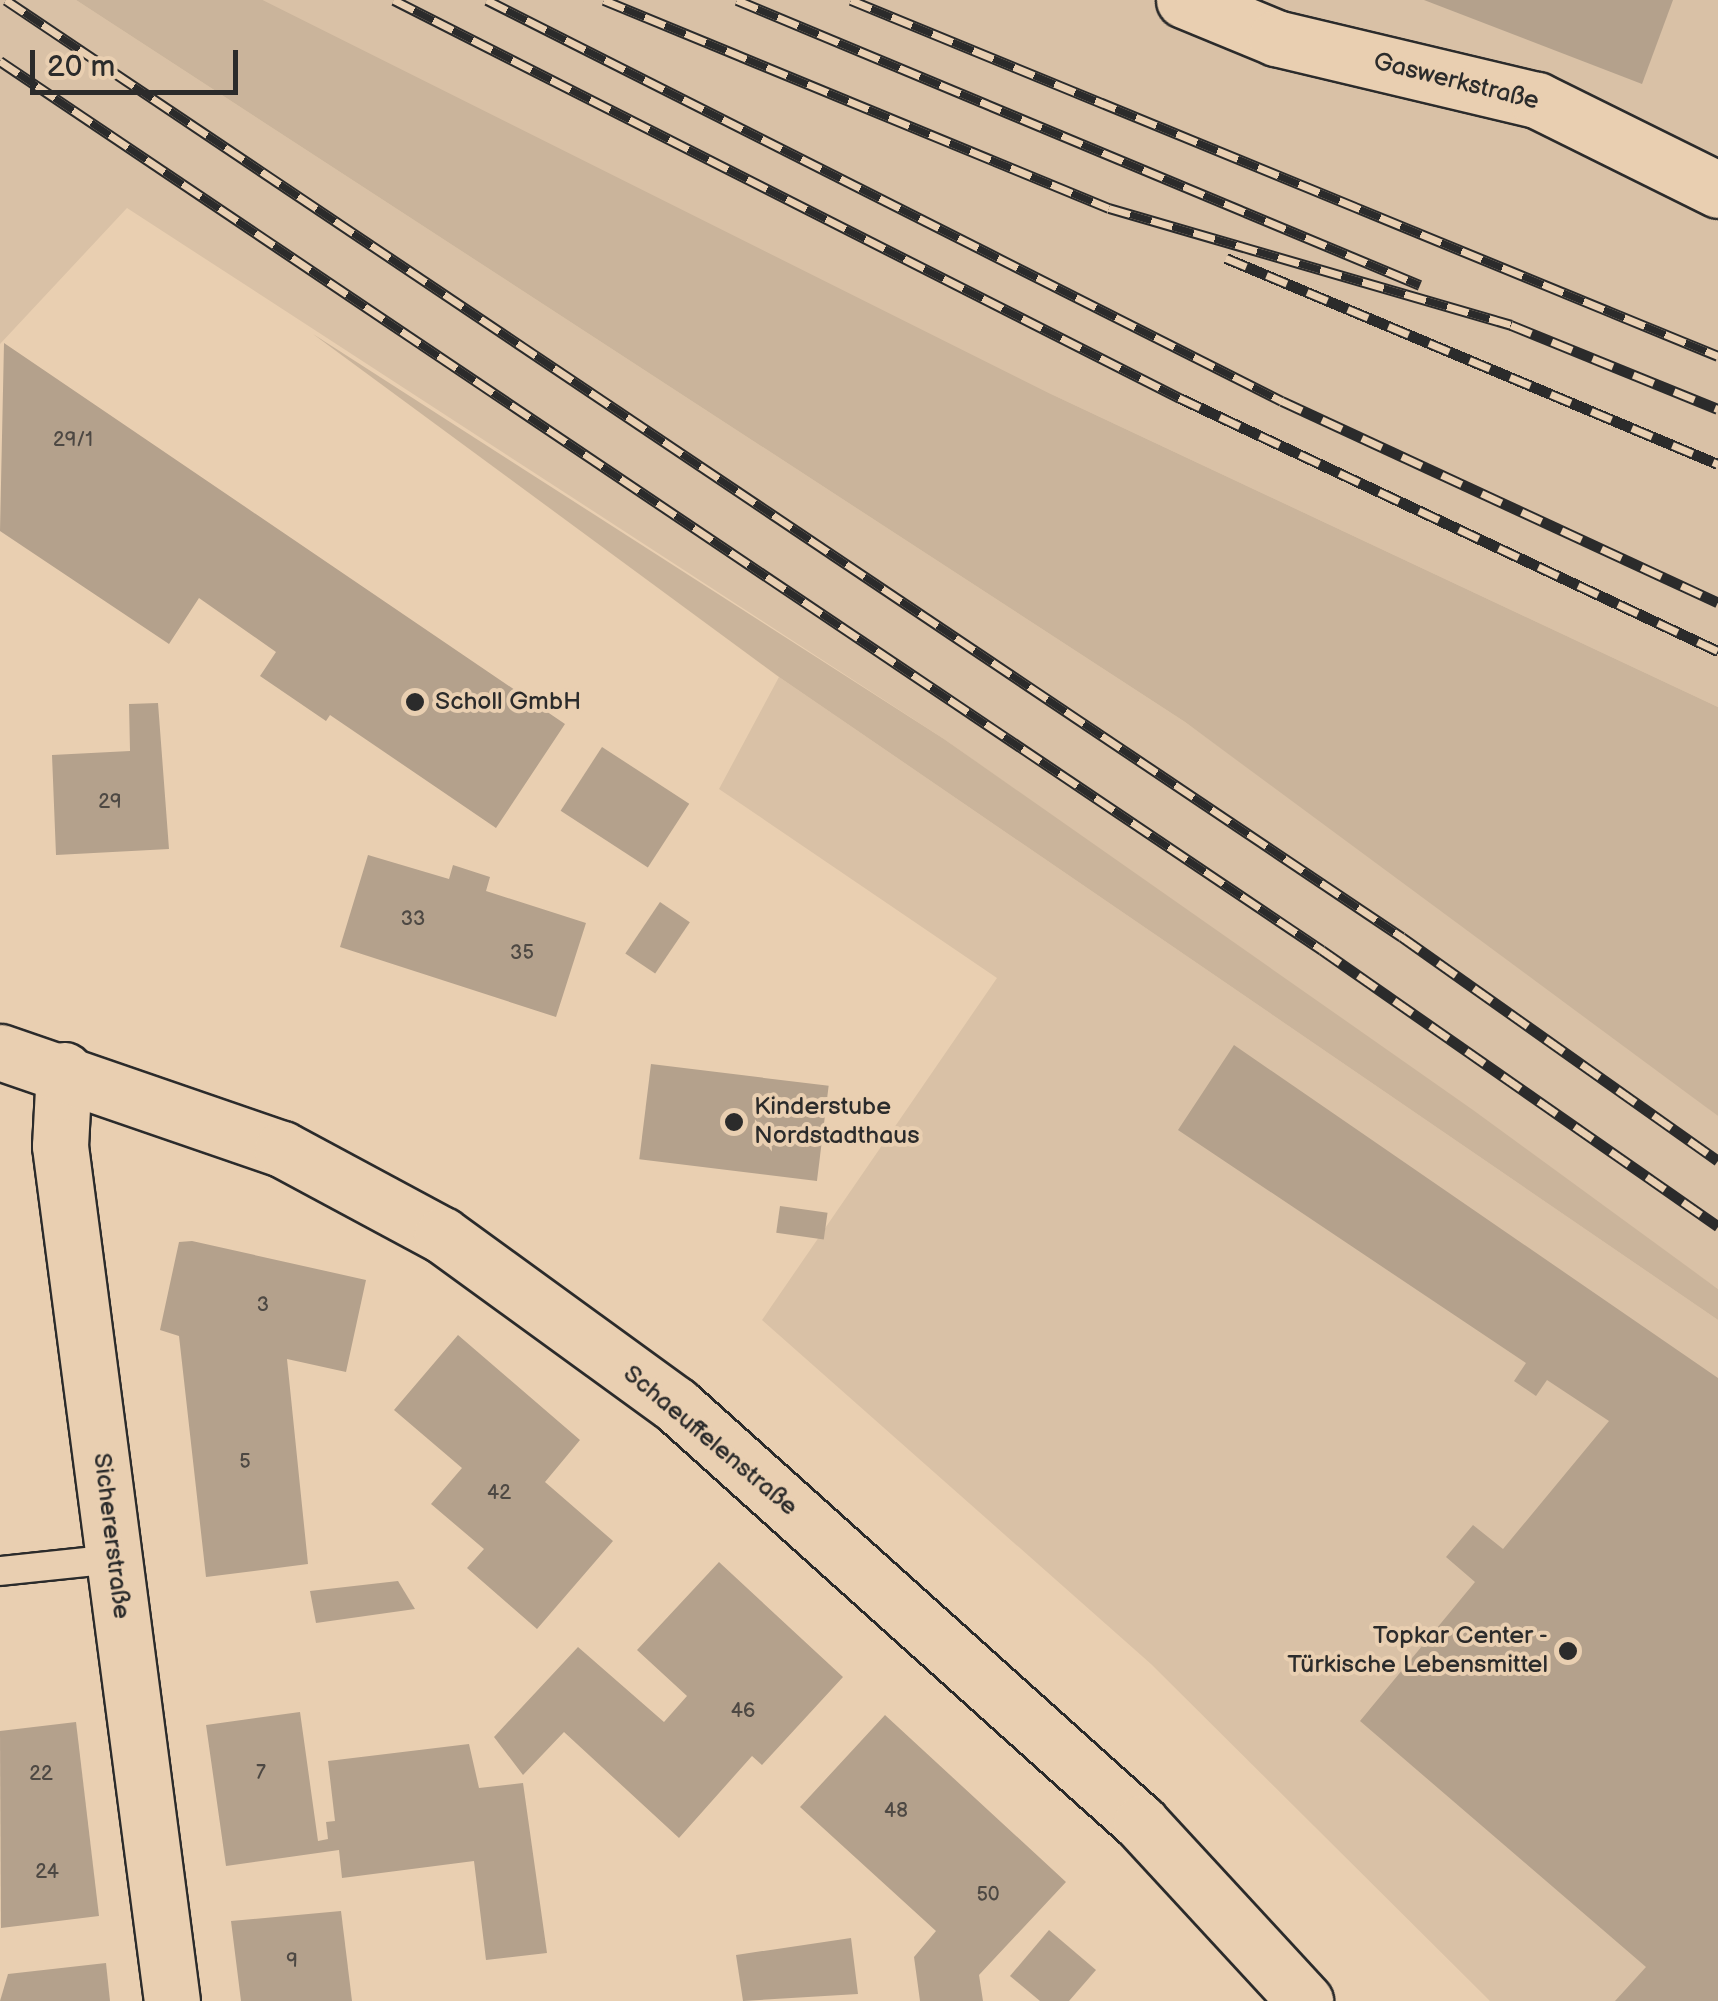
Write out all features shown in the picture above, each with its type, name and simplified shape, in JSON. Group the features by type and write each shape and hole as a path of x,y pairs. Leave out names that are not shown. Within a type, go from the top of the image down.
{"main road":[{"name":"Gaswerkstraße","path":"1184,0 1280,19 1537,100 1718,190"},
{"name":"Schaeuffelenstraße","path":"0,1052 64,1070 282,1149 442,1236 676,1405 1150,1831 1305,2001"},
{"name":"Sichererstraße","path":"64,1070 60,1146 172,2001"}],"lane":[{"path":"0,1571 114,1560"}],"shaded area":[{"path":"0,0 76,0 1185,722 1581,1010 1718,1116 1718,1289 944,739 127,208 0,344"},
{"path":"76,0 263,0 1051,394 1718,707 1718,1116 1185,722"},
{"path":"263,0 1718,0 1718,707 1051,394"},
{"path":"313,334 944,739 1473,1110 1718,1289 1718,1320 779,677"},
{"path":"779,677 1718,1320 1718,2001 1490,2001 1151,1664 762,1320 997,978 719,789"}],"building":[{"path":"1424,0 1673,0 1642,84"},
{"path":"4,343 565,724 496,828 330,715 326,721 260,676 276,652 199,598 169,644 0,531"},
{"path":"158,703 169,849 56,855 52,755 130,751 129,704"},
{"path":"602,747 689,804 648,867 561,811"},
{"path":"368,855 449,879 453,865 490,877 486,891 586,923 556,1017 340,947"},
{"path":"660,902 690,922 655,974 625,953"},
{"name":"Topkar Center - Türkische Lebensmittel","path":"1234,1045 1718,1378 1718,2001 1615,2001 1646,1967 1360,1721 1475,1582 1446,1557 1473,1525 1503,1549 1609,1421 1547,1380 1536,1396 1514,1381 1526,1363 1178,1130"},
{"name":"Kinderstube Nordstadthaus","path":"651,1064 829,1086 817,1181 639,1159"},
{"path":"780,1206 828,1213 824,1239 776,1233"},
{"path":"192,1241 366,1280 346,1372 287,1359 308,1564 206,1577 179,1336 160,1330 179,1242"},
{"path":"458,1335 580,1440 545,1482 613,1541 537,1629 467,1568 484,1549 431,1504 462,1468 394,1410"},
{"path":"719,1562 843,1677 762,1765 752,1756 679,1838 564,1732 523,1775 494,1737 578,1647 664,1722 687,1696 637,1650"},
{"path":"398,1581 415,1609 316,1623 310,1591"},
{"path":"300,1712 318,1841 328,1839 326,1822 335,1821 328,1761 469,1744 479,1788 523,1783 547,1953 486,1960 474,1861 342,1878 339,1850 226,1866 206,1725"},
{"path":"885,1715 1066,1882 979,1975 983,2001 920,2001 914,1957 936,1931 800,1807"},
{"path":"76,1722 99,1916 1,1928 0,1731"},
{"path":"341,1911 352,2001 241,2001 231,1921"},
{"path":"1049,1930 1096,1970 1069,2001 1040,2001 1010,1976"},
{"path":"851,1938 858,1994 743,2001 736,1955"},
{"path":"106,1963 110,2001 0,2001 8,1974"}],"railway":[{"path":"6,0 1402,937 1718,1161"},
{"path":"394,0 1180,398 1718,651"},
{"path":"487,0 1282,401 1718,602"},
{"path":"604,0 1109,208 1511,325 1718,409"},
{"path":"737,0 1420,285"},
{"path":"851,0 1718,356"},
{"path":"0,61 1322,950 1718,1226"},
{"path":"1226,258 1718,464"}],"place":[{"name":"Scholl GmbH","path":"415,702"},
{"name":"Kinderstube Nordstadthaus","path":"734,1122"},
{"name":"Topkar Center - Türkische Lebensmittel","path":"1568,1651"}]}
